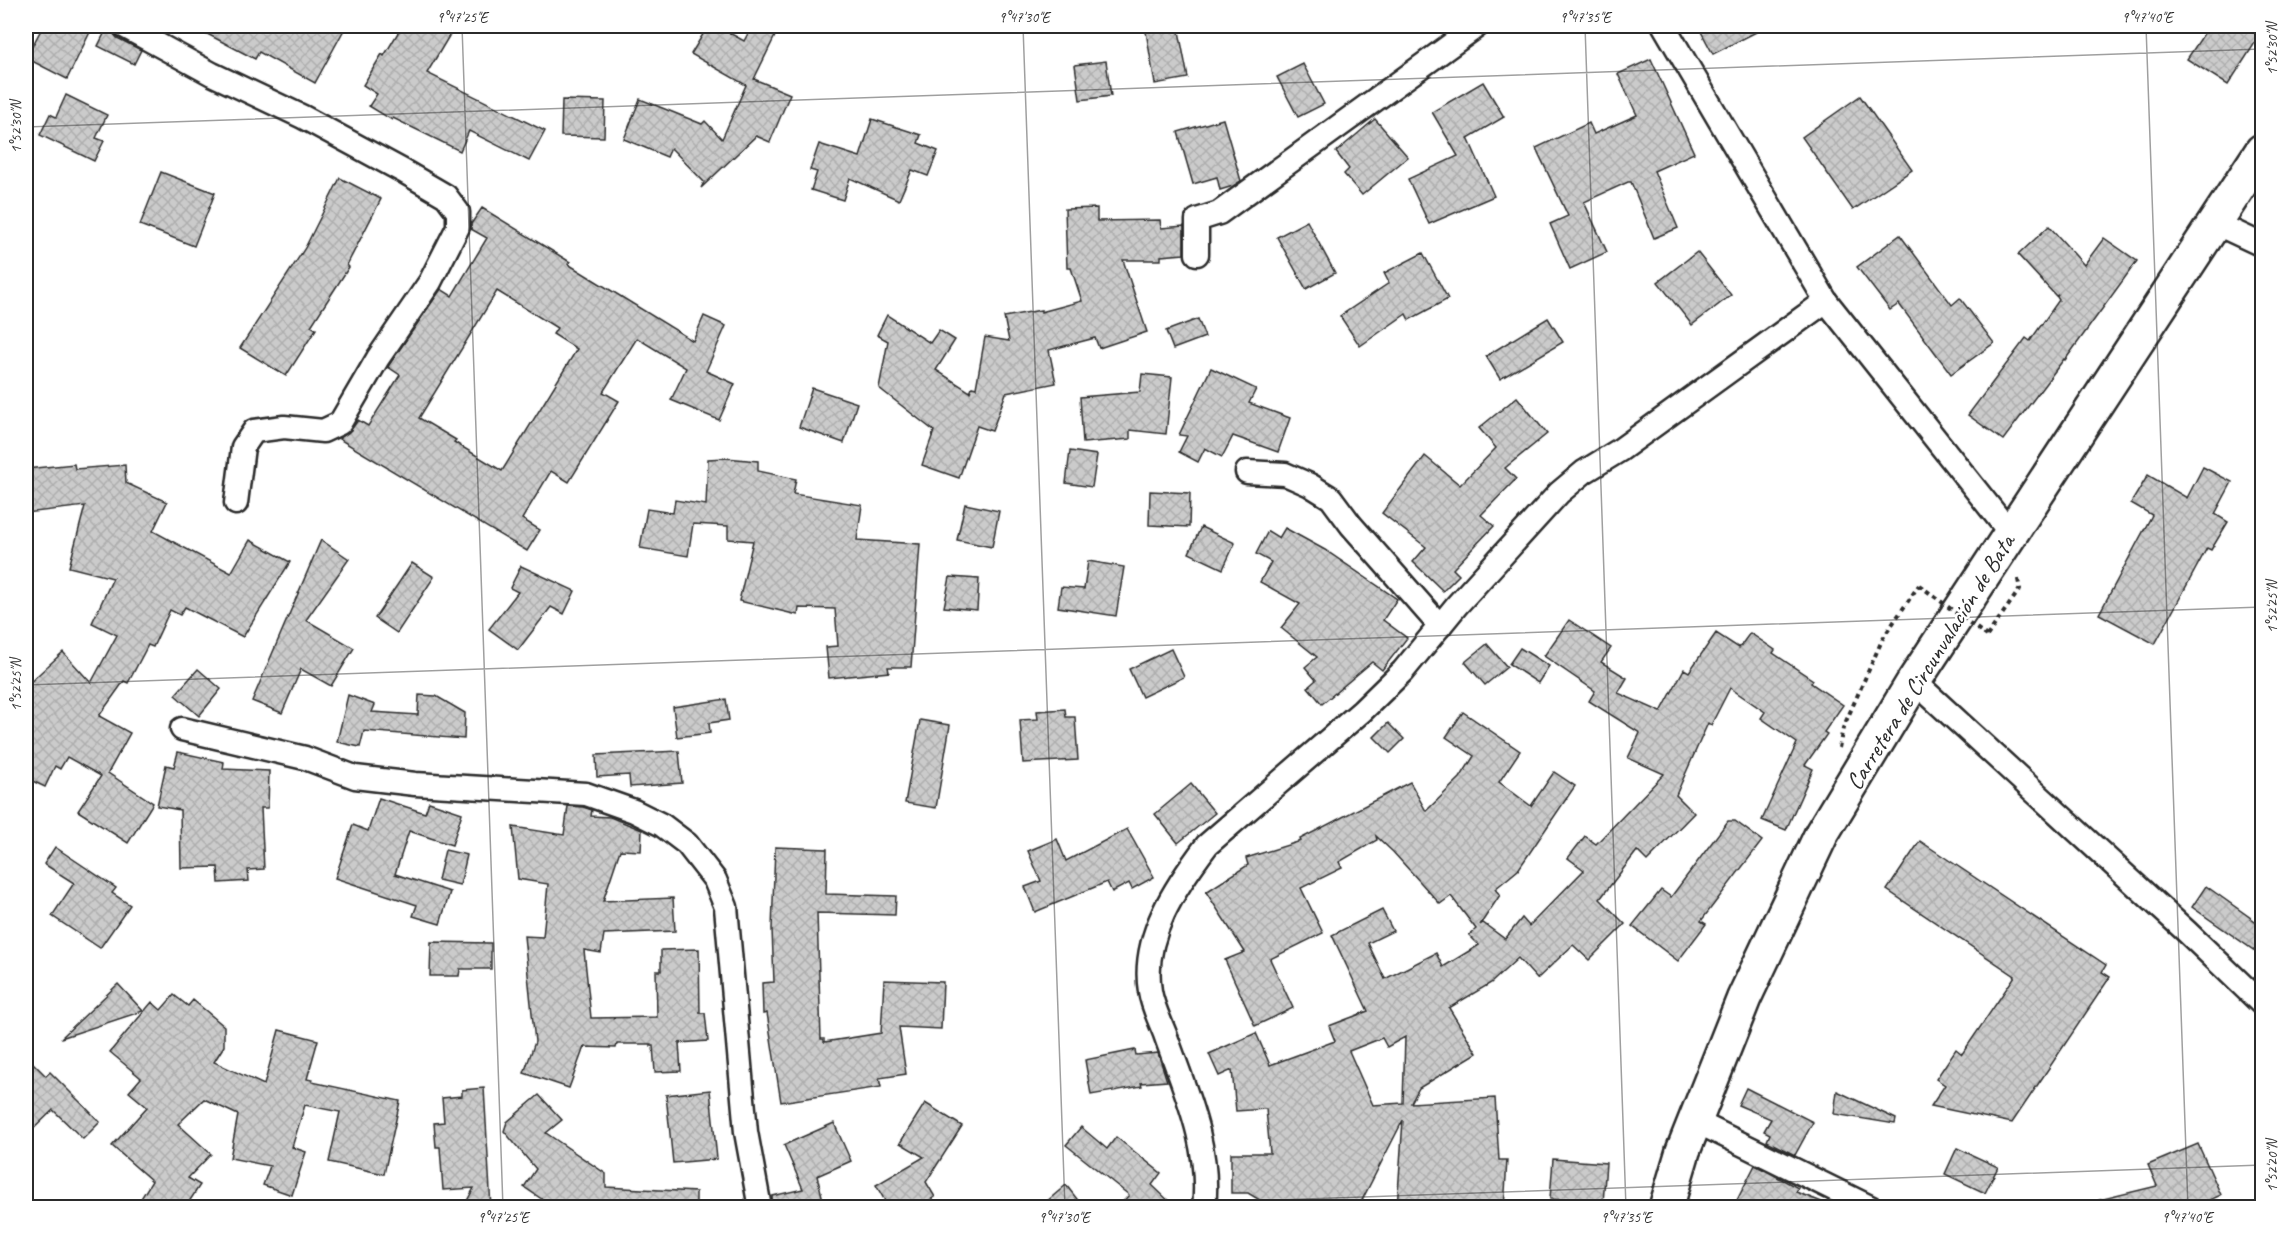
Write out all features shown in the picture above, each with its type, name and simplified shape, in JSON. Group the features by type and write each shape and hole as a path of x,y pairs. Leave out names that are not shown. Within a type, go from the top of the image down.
{"main road":[{"name":"Carretera de Circunvalación de Bata","path":"1666,1208 1683,1151 1744,998 1822,833 1914,681 2262,152"}],"street":[{"path":"124,26 212,74 303,117 404,171 446,196 458,212 458,227 430,282 378,358 340,423 323,431 284,427 254,431 243,447 236,503"},
{"path":"1197,254 1197,220 1219,213 1477,26"},
{"path":"1664,26 1826,301 2011,534"},
{"path":"2215,223 2262,245"},
{"path":"1204,1208 1204,1169 1198,1124 1150,992 1149,966 1155,936 1169,899 1207,845 1362,711 1403,671 1558,493 1584,472 1620,450 1826,301"},
{"path":"1247,472 1285,474 1310,484 1331,498 1351,525 1440,626"},
{"path":"1914,681 2187,932 2262,1005"},
{"path":"182,729 305,758 355,777 415,784 586,794 634,811 662,825 687,844 715,880 726,907 746,1132 760,1208"},
{"path":"1695,1121 1872,1208"}],"path":[{"path":"1883,638 1919,585 1987,636 2020,589"}],"building":[{"path":"43,26 93,26 67,79 26,58"},
{"path":"108,26 111,26 117,38 141,50 134,64 98,46"},
{"path":"192,26 346,26 315,83 259,52 255,59"},
{"path":"402,26 455,26 427,73 545,131 529,161 469,131 460,151 393,118 392,120 369,106 377,94 363,85"},
{"path":"708,26 717,26 744,41 752,26 763,26 777,32 754,79 790,94 770,142 756,136 701,188 704,182 671,148 667,157 624,139 640,99 702,124 705,121 722,139 746,85 691,54"},
{"path":"1145,26 1178,26 1188,78 1155,84"},
{"path":"1698,26 1768,26 1713,54"},
{"path":"2209,26 2262,26 2262,32 2228,85 2187,59"},
{"path":"1651,59 1694,153 1654,171 1678,228 1654,238 1631,182 1628,182 1584,202 1607,252 1570,269 1550,224 1568,216 1536,148 1589,123 1594,134 1637,115 1618,74"},
{"path":"1106,61 1111,96 1080,100 1075,65"},
{"path":"1303,64 1324,104 1298,117 1277,77"},
{"path":"1483,82 1504,117 1468,138 1494,196 1429,224 1408,179 1458,156 1432,112"},
{"path":"66,95 107,115 96,138 104,141 94,161 40,135 50,114 56,117"},
{"path":"1860,96 1912,170 1853,210 1802,137"},
{"path":"562,100 605,101 604,137 561,136"},
{"path":"872,119 921,135 918,143 938,151 928,176 912,170 899,200 850,178 843,200 811,190 817,172 810,170 819,144 860,157"},
{"path":"1223,119 1241,181 1220,190 1217,177 1193,184 1178,132"},
{"path":"1375,119 1408,157 1362,195 1344,174 1349,169 1336,152"},
{"path":"161,172 215,193 194,246 140,225"},
{"path":"340,178 381,199 347,265 349,267 311,326 316,329 286,376 240,348 305,248"},
{"path":"482,208 693,341 704,316 726,326 706,371 735,384 719,420 671,400 686,368 637,338 603,392 619,401 569,482 551,471 522,519 540,530 527,551 339,439 351,430 358,420 368,426 400,375 388,367 389,365 441,289 452,296 487,238 471,229 471,224","holes":["497,291 557,328 553,334 577,349 502,471 419,418"]},
{"path":"1097,208 1097,221 1160,220 1161,228 1184,226 1184,254 1161,256 1161,260 1123,260 1147,332 1099,348 1095,338 1049,350 1056,383 1006,393 992,431 977,426 959,478 922,465 934,431 879,388 888,341 877,335 887,315 930,343 939,330 955,340 936,370 970,392 972,387 976,388 985,337 1009,341 1004,317 1041,310 1041,312 1082,301 1071,268 1067,268 1065,209"},
{"path":"1307,221 1335,273 1306,289 1277,237"},
{"path":"2049,226 2084,265 2104,238 2137,261 2003,440 1968,415 2026,338 2030,341 2059,300 2058,295 2056,296 2018,255"},
{"path":"1900,235 1952,305 1960,298 1994,343 1951,374 1899,304 1890,310 1857,267"},
{"path":"1697,252 1731,295 1692,325 1658,282"},
{"path":"1423,253 1448,299 1409,320 1406,314 1360,346 1340,316 1389,283 1384,273"},
{"path":"1548,318 1563,342 1500,379 1486,356"},
{"path":"1198,319 1205,337 1173,349 1166,331"},
{"path":"1211,368 1256,389 1249,403 1290,418 1278,452 1233,436 1222,457 1205,448 1198,462 1179,452 1187,436 1179,435"},
{"path":"1142,374 1172,377 1166,434 1130,430 1130,439 1083,443 1080,397 1140,392"},
{"path":"812,388 857,403 844,443 799,427"},
{"path":"1517,397 1547,434 1505,468 1516,479 1481,515 1494,526 1453,569 1459,575 1443,591 1413,562 1426,547 1382,513 1425,456 1460,485 1496,448 1479,428"},
{"path":"1070,451 1097,455 1092,487 1066,483"},
{"path":"708,459 758,461 758,471 796,479 793,494 862,505 857,540 920,544 911,667 888,667 889,672 829,678 826,647 838,646 835,609 799,608 798,615 739,601 753,541 728,539 728,526 693,524 688,556 640,548 647,509 673,513 675,500 706,505"},
{"path":"74,464 75,469 125,465 126,483 167,502 153,531 231,573 250,540 290,562 243,637 185,607 180,615 170,610 153,647 148,645 128,683 124,681 99,716 130,733 108,773 153,803 128,843 78,811 101,776 67,757 60,769 55,766 45,787 26,778 26,686 63,652 91,683 117,635 92,623 113,578 69,567 85,506 26,513 26,469"},
{"path":"2203,467 2232,482 2215,514 2228,522 2211,550 2207,548 2155,644 2099,614 2152,515 2131,503 2148,475 2187,498"},
{"path":"1150,491 1190,493 1189,527 1149,525"},
{"path":"965,504 999,511 992,547 957,540"},
{"path":"1201,527 1235,543 1223,569 1189,553"},
{"path":"1285,528 1325,550 1397,599 1383,620 1407,638 1382,670 1372,662 1322,704 1308,687 1316,680 1305,667 1317,657 1281,628 1300,604 1260,582 1271,562 1256,554 1268,531 1279,538"},
{"path":"321,540 349,559 306,620 354,648 331,686 301,669 282,713 252,701"},
{"path":"1088,561 1124,567 1116,616 1058,607 1061,587 1084,589"},
{"path":"412,563 434,577 397,633 375,618"},
{"path":"521,566 575,591 564,614 551,607 518,650 489,629 518,592 510,588"},
{"path":"950,577 979,579 977,610 944,607"},
{"path":"1569,620 1611,648 1601,662 1627,678 1618,693 1661,712 1684,669 1689,672 1716,633 1739,648 1750,633 1775,650 1773,653 1813,680 1811,683 1843,705 1824,732 1827,734 1805,765 1813,769 1786,830 1762,820 1797,743 1761,718 1765,712 1730,688 1711,725 1708,723 1676,795 1694,813 1647,861 1637,851 1600,899 1625,924 1589,960 1573,945 1537,979 1518,958 1491,983 1449,1008 1477,1053 1419,1088 1411,1103 1495,1098 1499,1160 1507,1160 1504,1208 1397,1208 1403,1120 1358,1208 1273,1208 1248,1193 1231,1193 1231,1153 1270,1153 1266,1109 1236,1111 1232,1070 1219,1076 1209,1054 1256,1033 1270,1065 1335,1041 1329,1026 1368,1011 1332,935 1382,910 1393,931 1368,943 1385,979 1436,953 1443,967 1479,945 1469,935 1476,929 1451,896 1440,904 1376,836 1377,840 1339,862 1342,868 1301,888 1323,933 1270,959 1293,1008 1255,1026 1225,960 1245,952 1206,892 1248,865 1246,858 1301,841 1300,839 1410,782 1426,811 1460,778 1474,756 1446,737 1463,712 1520,751 1499,782 1531,806 1554,772 1575,786 1518,870 1495,889 1500,895 1480,925 1483,923 1505,939 1522,918 1529,926 1584,870 1568,858 1585,836 1596,844 1664,774 1628,758 1640,733 1589,701 1595,691 1544,656","holes":["1405,1037 1403,1103 1373,1105 1349,1051 1382,1038 1387,1047"]},
{"path":"1487,644 1507,667 1485,685 1465,662"},
{"path":"1520,648 1549,666 1538,683 1509,664"},
{"path":"1171,649 1184,677 1142,697 1129,669"},
{"path":"198,669 221,689 199,716 175,695"},
{"path":"348,695 375,705 372,712 418,715 419,695 436,696 465,713 464,739 364,731 360,747 337,742"},
{"path":"726,699 729,720 709,723 710,733 677,737 673,707"},
{"path":"1065,709 1066,717 1075,717 1078,760 1023,763 1020,720 1038,719 1037,711"},
{"path":"920,720 950,725 936,808 905,803"},
{"path":"1388,723 1404,739 1390,753 1374,737"},
{"path":"679,751 682,783 630,787 629,775 597,777 596,755"},
{"path":"178,752 224,762 223,769 269,771 268,808 261,808 264,869 248,870 249,881 219,883 218,867 181,868 180,810 157,806 166,765 174,767"},
{"path":"1191,784 1215,813 1178,843 1155,814"},
{"path":"379,798 425,813 429,802 462,813 452,845 409,831 395,874 450,892 440,924 413,916 417,905 335,878 353,825 368,831"},
{"path":"568,806 583,807 592,810 591,816 610,817 642,830 641,851 620,850 603,901 673,898 675,931 604,934 601,953 584,950 591,1018 657,1017 656,971 661,971 661,950 699,949 700,1013 705,1013 708,1041 679,1043 681,1071 655,1072 651,1044 617,1044 616,1048 584,1047 569,1088 524,1073 535,1042 524,936 543,937 548,884 518,879 513,827 564,835"},
{"path":"1728,821 1735,821 1762,841 1701,921 1706,924 1678,961 1632,926 1661,890 1671,897"},
{"path":"1127,829 1154,877 1132,889 1129,883 1112,892 1107,882 1035,912 1025,887 1041,881 1028,851 1057,839 1066,861"},
{"path":"1920,841 2106,965 2102,972 2110,977 2012,1123 1931,1106 1945,1085 1936,1079 1956,1049 1962,1054 2015,976 1887,890"},
{"path":"55,847 116,888 112,893 130,905 100,948 52,916 74,883 44,864"},
{"path":"775,847 827,849 826,894 896,896 895,915 817,913 821,1039 824,1039 824,1042 881,1033 884,980 943,982 941,1029 899,1027 906,1074 879,1078 881,1087 781,1102 767,1013 763,1014 762,983 774,982 772,929"},
{"path":"445,850 467,855 460,885 438,880"},
{"path":"2206,886 2262,926 2262,956 2192,907"},
{"path":"431,942 491,943 491,969 460,969 459,976 430,976"},
{"path":"118,984 143,1011 61,1038"},
{"path":"174,995 188,1006 193,1000 224,1026 224,1046 214,1062 264,1085 279,1030 318,1040 307,1079 312,1082 400,1101 384,1174 329,1162 340,1112 305,1105 292,1147 306,1152 292,1195 263,1185 270,1166 230,1158 238,1115 204,1099 178,1124 211,1154 188,1178 200,1185 185,1208 135,1208 152,1181 112,1146 147,1107 129,1092 141,1078 110,1052 152,1002 161,1010"},
{"path":"1135,1050 1136,1055 1158,1053 1167,1081 1141,1083 1142,1086 1091,1095 1085,1060"},
{"path":"26,1056 46,1076 50,1072 100,1122 83,1139 53,1110 26,1136"},
{"path":"484,1088 491,1208 463,1208 474,1188 443,1190 440,1147 436,1147 434,1123 444,1122 442,1098 462,1096 462,1090"},
{"path":"1746,1088 1813,1122 1795,1155 1767,1141 1770,1134 1764,1131 1771,1119 1738,1105"},
{"path":"710,1090 717,1159 673,1163 666,1095"},
{"path":"1837,1091 1896,1119 1895,1124 1834,1114"},
{"path":"539,1095 562,1120 546,1133 606,1174 606,1187 696,1192 696,1208 555,1208 524,1187 536,1169 504,1131 507,1122"},
{"path":"925,1103 962,1126 926,1182 935,1197 917,1208 889,1208 876,1185 924,1157 900,1143"},
{"path":"834,1123 851,1161 817,1176 825,1208 773,1208 772,1196 803,1189 784,1145"},
{"path":"1081,1127 1107,1149 1116,1137 1161,1173 1152,1185 1176,1208 1117,1208 1129,1195 1066,1145"},
{"path":"2198,1144 2221,1195 2193,1208 2100,1208 2099,1200 2157,1186 2148,1165"},
{"path":"1957,1148 1998,1167 1985,1193 1945,1174"},
{"path":"1553,1159 1606,1163 1603,1203 1550,1199"},
{"path":"1755,1165 1798,1188 1796,1192 1832,1206 1831,1208 1733,1208"},
{"path":"1066,1185 1084,1208 1039,1208"}]}
